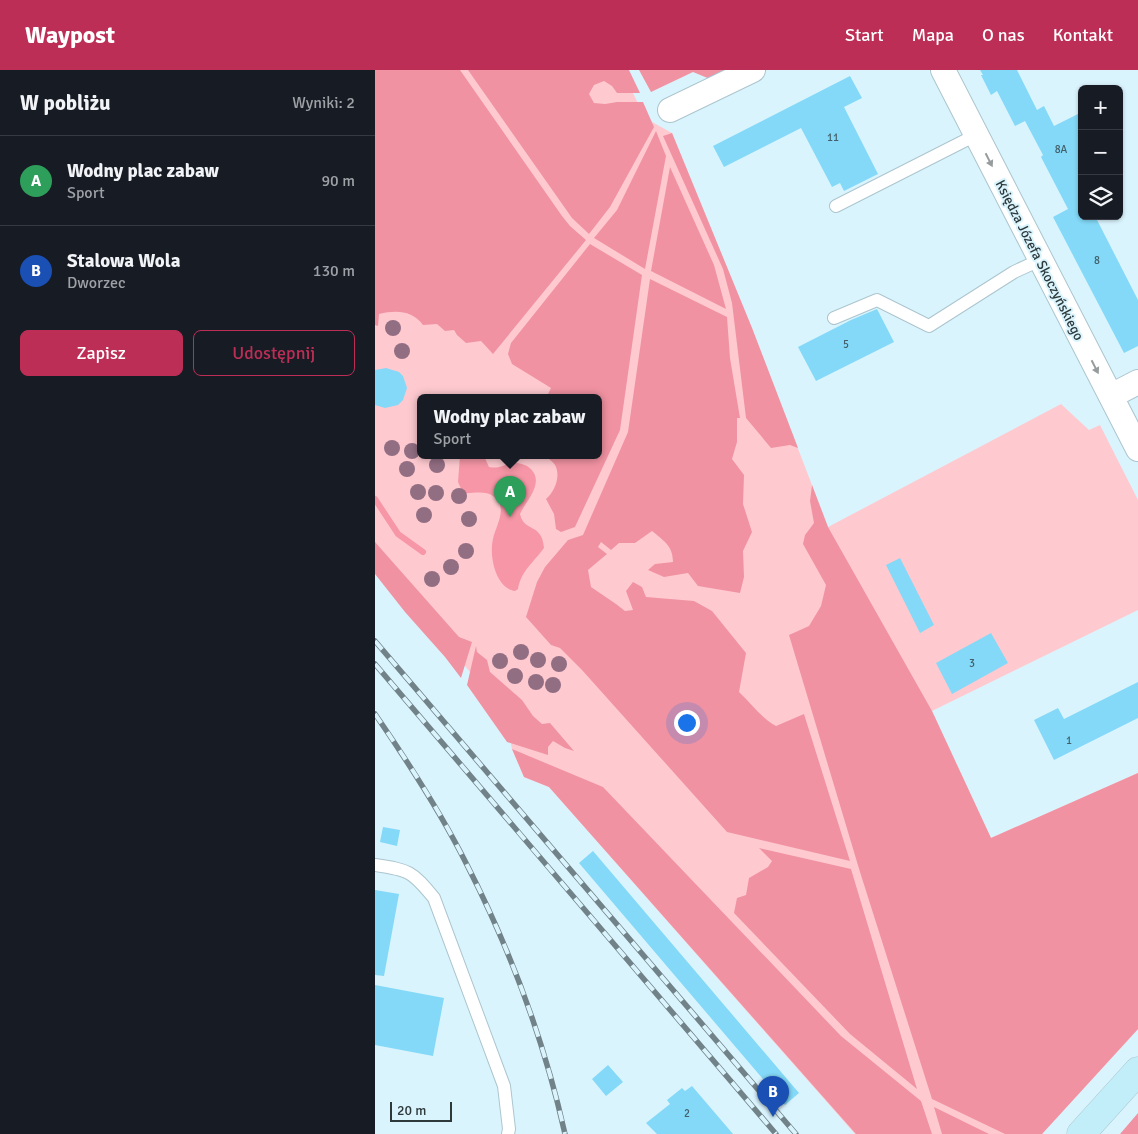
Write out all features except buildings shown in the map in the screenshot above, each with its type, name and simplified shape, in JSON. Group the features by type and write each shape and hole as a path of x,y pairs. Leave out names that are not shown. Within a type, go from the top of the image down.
{"street":[{"path":"670,110 753,70"},
{"name":"Księdza Józefa Skoczyńskiego","path":"943,70 1138,449"},
{"path":"1111,396 1138,382"},
{"path":"1081,1134 1138,1071"}],"lane":[{"path":"837,206 976,135"},
{"path":"834,318 877,300 929,326 1013,272 1040,260"},
{"path":"375,864 401,869 417,878 434,898 504,1086 508,1134"}],"shaded area":[{"path":"375,70 622,70 645,118 672,133 752,328 828,527 1061,404 1089,430 1100,425 1138,500 1138,610 932,711 991,838 1138,773 1138,1029 1042,1134 855,1134 549,787 524,777 512,749 505,714 375,558"},
{"path":"375,70 460,70 562,216 586,240 493,354 481,341 466,343 454,330 445,331 437,324 423,325 414,316 403,312 379,314 378,326 375,325"},
{"path":"468,70 629,70 640,93 617,93 612,86 604,81 594,85 589,94 594,103 643,102 654,127 610,207 589,234 572,218"},
{"path":"639,70 726,70 710,79 693,72 651,92"},
{"path":"656,131 666,156 645,269 594,238 617,210"},
{"path":"672,133 752,328 798,448 790,445 771,448 746,418 732,303 723,269 663,136"},
{"path":"670,167 714,265 726,309 651,271"},
{"path":"590,244 642,275 620,430 575,527 561,532 556,529 554,514 546,499 552,492 557,478 557,469 549,459 602,459 602,394 548,394 551,388 512,364 508,354 511,343"},
{"path":"650,279 727,317 730,358 740,418 737,418 737,442 732,459 744,475 743,504 752,532 743,551 744,577 740,593 698,586 688,573 664,577 648,570 655,564 673,562 670,548 652,531 635,543 619,543 611,550 601,542 598,547 607,554 588,570 591,587 625,611 633,610 626,591 633,582 642,587 646,597 694,601 712,611 746,653 739,692 761,715 776,726 804,714 850,861 727,832 582,670 560,648 551,645 526,617 537,582 545,567 568,540 583,535 628,432"},
{"path":"460,459 485,459 489,467 514,463 521,464 527,466 533,472 536,484 520,514 525,524 540,534 544,548 525,572 518,589 515,591 508,589 503,584 498,577 493,562 493,539 501,511 498,500 490,494 463,493 458,482"},
{"path":"812,485 828,527 932,711 991,838 1138,773 1138,1029 1042,1134 1005,1134 932,1099 860,872 789,635 809,626 821,606 826,585 803,544 805,535 814,523 810,501"},
{"path":"375,542 459,637 472,642 461,678 375,574"},
{"path":"476,646 477,652 487,660 490,672 522,700 533,716 542,724 550,723 574,751 553,741 548,747 548,755 507,742 467,685"},
{"path":"512,749 603,787 841,1036 921,1101 932,1134 856,1134 549,787 524,777"},
{"path":"759,848 851,869 917,1089 850,1034 734,913 737,898 746,895 749,878 768,867 772,861"},
{"path":"934,1107 989,1134 942,1134"},
{"path":"1138,1113 1138,1134 1120,1134"}],"waterway":[{"path":"375,499 398,534 423,552"}],"railway":[{"path":"375,641 796,1134"},
{"path":"375,664 776,1134"},
{"path":"375,714 445,825 466,863 497,928 536,1030 557,1099 565,1134"}],"place":[{"name":"Wodny plac zabaw","path":"510,517"},
{"name":"Stalowa Wola","path":"773,1117"}]}
